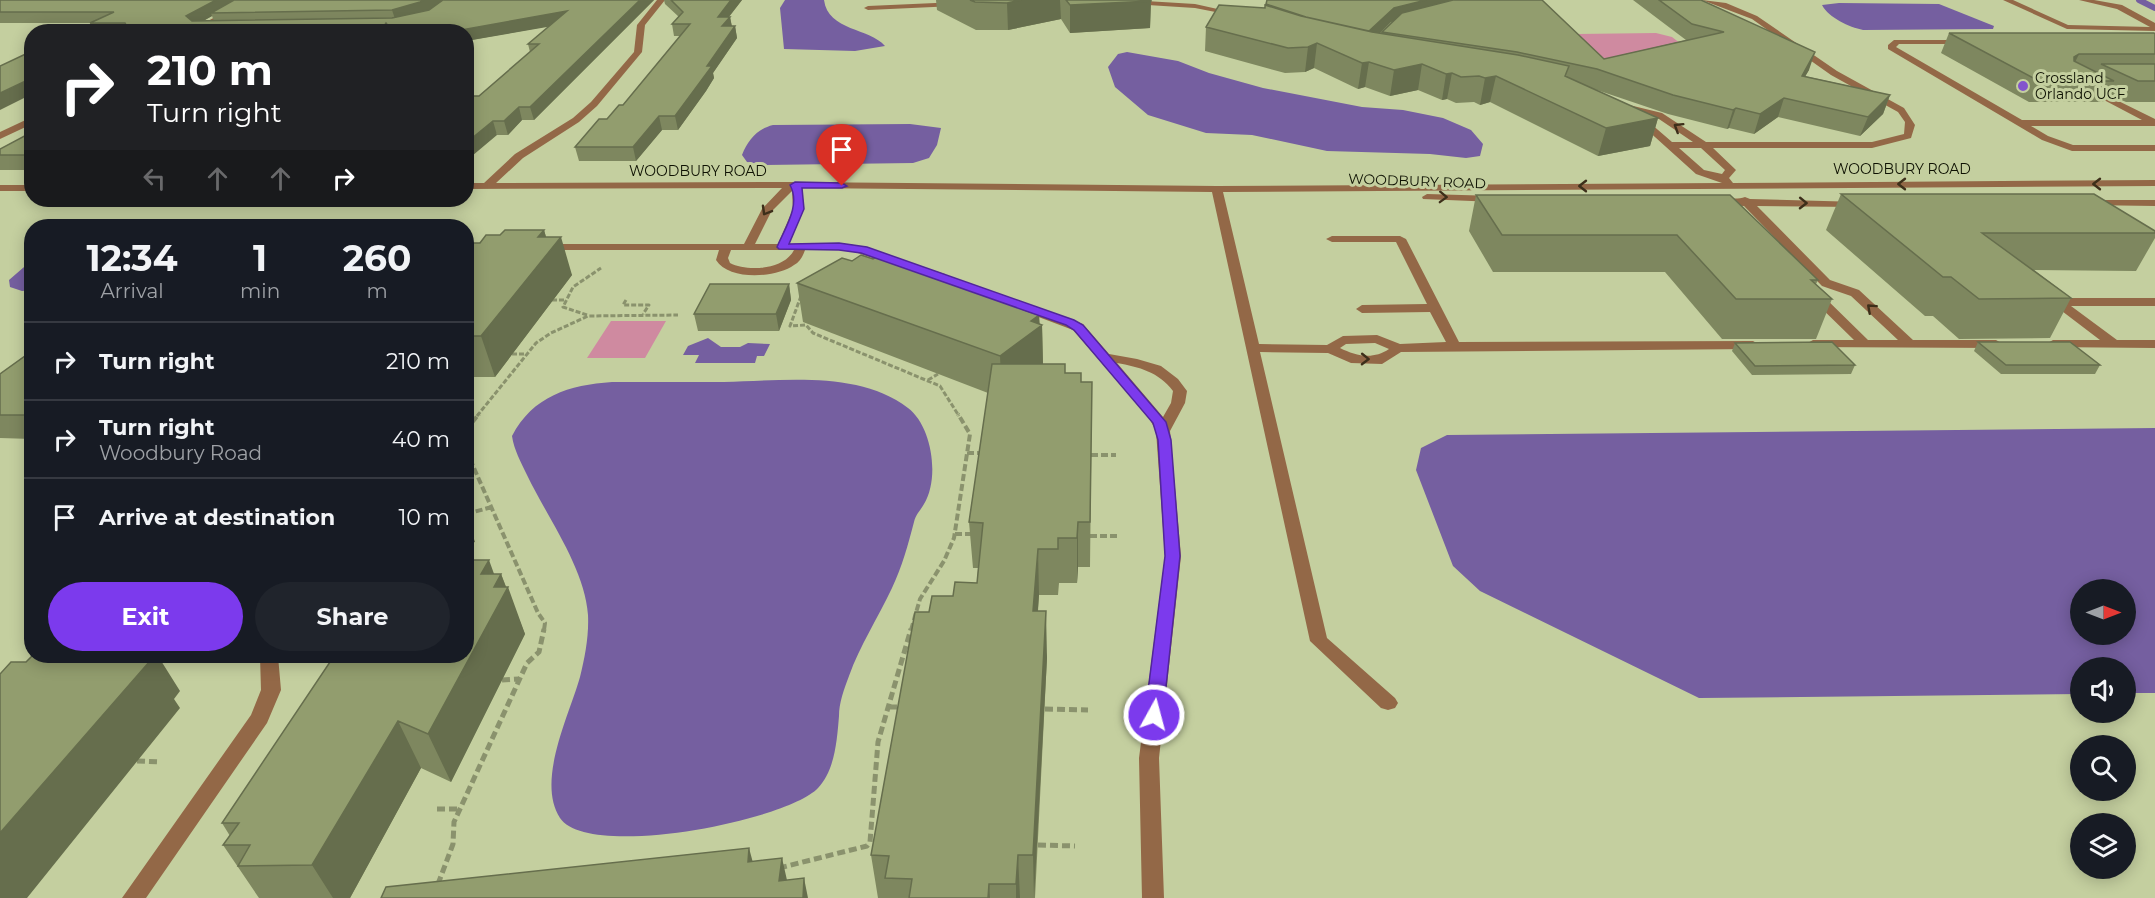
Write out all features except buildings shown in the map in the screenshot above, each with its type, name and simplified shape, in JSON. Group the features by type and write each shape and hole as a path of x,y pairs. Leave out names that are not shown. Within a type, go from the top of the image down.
{"street":[{"path":"206,24 251,0"},
{"path":"487,186 519,156 576,120 594,104 638,52 641,25 661,0"},
{"path":"1672,145 1872,145 1908,136 1911,129 1909,119 1901,110 1827,68 1769,26 1733,7 1706,0"},
{"path":"2007,0 2067,27 2155,27"},
{"path":"2083,0 2119,8 2155,27"},
{"path":"1122,2 1189,5 1246,17"},
{"path":"868,8 968,3"},
{"path":"1973,42 1898,42 1891,47 2045,138 2072,148 2155,148"},
{"path":"2080,85 2155,123"},
{"path":"1613,101 1659,115 1704,145 1731,170 1727,182"},
{"path":"1638,110 1635,115 1672,145 1700,172 1727,182 1826,284 1855,293 1910,344"},
{"path":"2020,123 2155,123"},
{"path":"0,136 24,124"},
{"name":"WOODBURY ROAD","path":"474,186 795,185 1217,189 1727,182 2155,183"},
{"path":"748,247 765,209 772,200 795,185 799,192 799,209 782,247"},
{"path":"0,188 24,188"},
{"path":"1217,189 1319,641 1388,703"},
{"name":"WOODBURY ROAD","path":"1217,189 1512,200"},
{"path":"1701,202 1870,204"},
{"path":"2082,203 2155,203"},
{"path":"1332,239 1400,239 1454,346"},
{"path":"527,247 839,247 863,250 950,280"},
{"path":"727,247 722,258 723,262 728,267 748,271 785,265 798,256 801,247"},
{"path":"1826,284 1814,293 1865,344"},
{"path":"994,296 1060,318 1078,327 1154,414 1163,431 1173,556 1149,759 1153,898"},
{"path":"2115,345 2058,302 2155,302"},
{"path":"1362,309 1435,308"},
{"path":"1330,349 1343,340 1377,339 1398,348 1771,344"},
{"path":"1795,344 2012,344"},
{"path":"2035,344 2155,344"},
{"path":"1252,348 1330,349 1351,359 1382,360 1398,348"},
{"path":"1104,357 1144,364 1160,370 1173,379 1180,391 1178,403 1163,431"},
{"path":"133,898 260,718 271,690 269,663"}],"path":[{"path":"604,265 599,272 585,278 573,288 563,307 588,316 678,315"},
{"path":"773,869 867,846 870,842 878,742 920,599 944,561 954,534 970,434 940,386 813,333 806,325 790,326 803,292"},
{"path":"552,300 567,300"},
{"path":"626,300 622,305 649,305 634,321"},
{"path":"474,420 536,343 588,316"},
{"path":"845,346 853,341"},
{"path":"512,354 526,354"},
{"path":"927,381 938,374"},
{"path":"967,453 988,453"},
{"path":"1091,455 1116,455"},
{"path":"444,891 437,888 453,844 454,822 527,663 539,652 546,623 538,613 474,468"},
{"path":"474,512 492,507"},
{"path":"954,534 977,534"},
{"path":"1090,536 1118,536"},
{"path":"502,680 519,679"},
{"path":"889,707 912,707"},
{"path":"1045,709 1088,710"},
{"path":"137,761 160,762"},
{"path":"437,809 459,809"},
{"path":"870,842 879,842"},
{"path":"1038,845 1075,846"}],"shaded area":[{"path":"785,0 824,0 833,18 878,40 885,46 855,51 784,49 780,8"},
{"path":"1839,3 1939,4 1994,26 1993,29 1863,30 1840,21 1829,14 1822,5"},
{"path":"1656,33 1672,37 1702,60 1599,60 1577,34"},
{"path":"1127,52 1178,61 1209,73 1263,88 1362,107 1403,110 1443,118 1471,130 1483,144 1480,156 1466,158 1430,154 1327,151 1252,135 1206,133 1148,115 1115,87 1108,67 1118,54"},
{"path":"910,124 941,128 937,145 929,158 913,163 765,165 747,162 742,155 754,136 762,129 773,125"},
{"path":"24,267 24,291 10,287 9,280"},
{"path":"611,321 666,321 645,358 587,358"},
{"path":"708,338 721,347 740,347 748,343 770,344 764,356 757,356 755,363 695,363 699,355 683,355 688,346"},
{"path":"819,380 844,383 888,396 908,408 916,416 928,439 932,467 929,493 915,519 896,580 858,653 845,686 832,764 818,788 799,800 768,813 688,831 645,836 607,836 578,830 560,818 554,803 551,786 553,767 582,669 588,615 580,579 573,561 527,475 512,436 530,411 554,395 581,386 612,382"},
{"path":"2155,428 2155,693 2136,693 2136,657 2070,657 2070,694 1699,698 1480,591 1453,566 1416,470 1421,448 1447,435"}],"waterway":[{"path":"2139,0 2155,8"}],"place":[{"name":"Crossland Orlando UCF","path":"2023,86"}],"route":[{"path":"842,186 795,185 799,192 799,209 782,247 850,247 863,250 1060,318 1078,327 1159,422 1164,440 1173,556 1154,715"}]}
